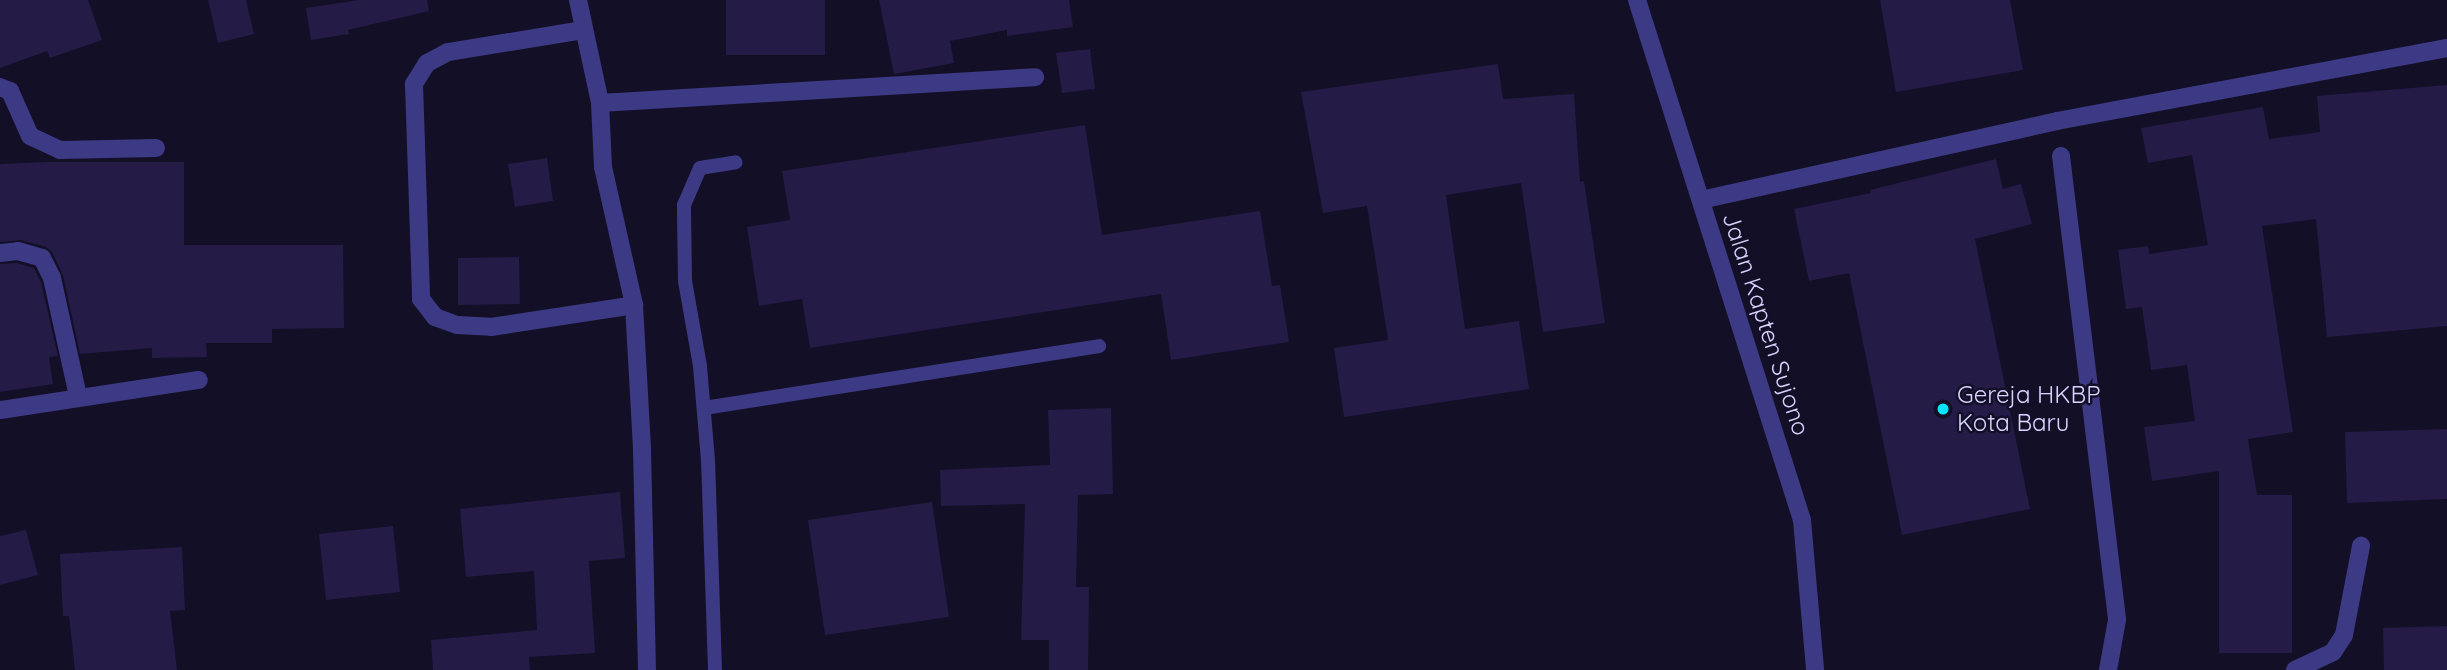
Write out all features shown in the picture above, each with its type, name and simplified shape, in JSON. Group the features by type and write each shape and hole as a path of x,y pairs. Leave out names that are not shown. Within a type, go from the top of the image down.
{"street":[{"path":"578,0 600,103 603,167 634,305 642,450 647,670"},
{"name":"Jalan Kapten Sujono","path":"1637,0 1802,520 1815,670"},
{"path":"583,30 448,52 427,63 414,84 421,299 435,317 457,325 491,327 634,305"},
{"path":"1700,200 2057,121 2447,48"},
{"path":"600,103 1034,77"},
{"path":"0,87 10,91 30,136 60,150 156,148"},
{"path":"2061,156 2117,620 2108,670"},
{"path":"0,253 18,251 42,258 52,278 78,396"},
{"path":"0,410 78,396 199,380"},
{"path":"2295,670 2333,652 2343,635 2361,546"}],"lane":[{"path":"715,670 704,408 700,366 685,281 684,205 700,168 736,162"},
{"path":"704,408 1099,346"}],"building":[{"path":"0,0 88,0 102,40 50,58 47,51 0,68"},
{"path":"208,0 246,0 254,34 218,43"},
{"path":"359,0 427,0 429,11 348,30 349,34 311,40 306,8"},
{"path":"726,0 825,0 825,55 726,55"},
{"path":"879,0 1069,0 1073,27 1007,36 1007,30 950,41 954,63 894,74"},
{"path":"1880,0 2010,0 2023,70 1896,92"},
{"path":"1090,49 1095,89 1062,93 1056,53"},
{"path":"1498,64 1503,99 1574,94 1580,182 1584,181 1605,323 1543,332 1521,183 1446,195 1465,329 1519,321 1529,389 1344,417 1334,348 1388,340 1367,206 1323,213 1301,92"},
{"path":"2447,85 2447,326 2327,337 2316,219 2262,226 2293,432 2248,439 2257,495 2292,495 2292,653 2219,653 2219,471 2152,481 2144,427 2195,421 2187,365 2151,370 2142,307 2126,309 2118,250 2148,246 2149,254 2208,245 2192,155 2148,163 2141,128 2263,107 2269,139 2320,132 2317,96"},
{"path":"1085,125 1102,235 1260,211 1272,286 1280,285 1289,342 1171,360 1161,294 810,348 802,299 759,306 747,227 790,220 782,171"},
{"path":"547,158 553,201 515,207 508,164"},
{"path":"1996,159 2003,189 2021,184 2032,224 1975,239 2030,509 1902,535 1849,273 1809,281 1794,209 1871,193 1870,190"},
{"path":"184,162 184,245 343,245 344,328 272,329 272,343 206,343 207,357 152,358 152,348 80,354 63,275 52,252 46,247 21,240 0,242 0,164"},
{"path":"519,257 520,304 458,305 458,258"},
{"path":"17,263 34,268 41,282 58,356 49,357 53,384 0,392 0,264"},
{"path":"1111,408 1113,494 1078,495 1076,587 1089,587 1088,670 1049,670 1049,640 1021,640 1025,504 941,506 940,470 1050,465 1048,410"},
{"path":"2447,429 2447,499 2347,503 2345,432"},
{"path":"620,492 625,558 589,561 595,653 529,657 530,670 433,670 431,640 537,630 534,571 466,577 460,509"},
{"path":"932,502 949,617 825,635 808,520"},
{"path":"393,526 400,592 326,600 319,534"},
{"path":"26,530 38,575 0,585 0,536"},
{"path":"182,547 185,610 170,611 177,670 75,670 69,616 63,616 60,554"},
{"path":"2447,626 2447,670 2384,670 2383,628"}],"place":[{"name":"Gereja HKBP Kota Baru","path":"1943,409"}]}
